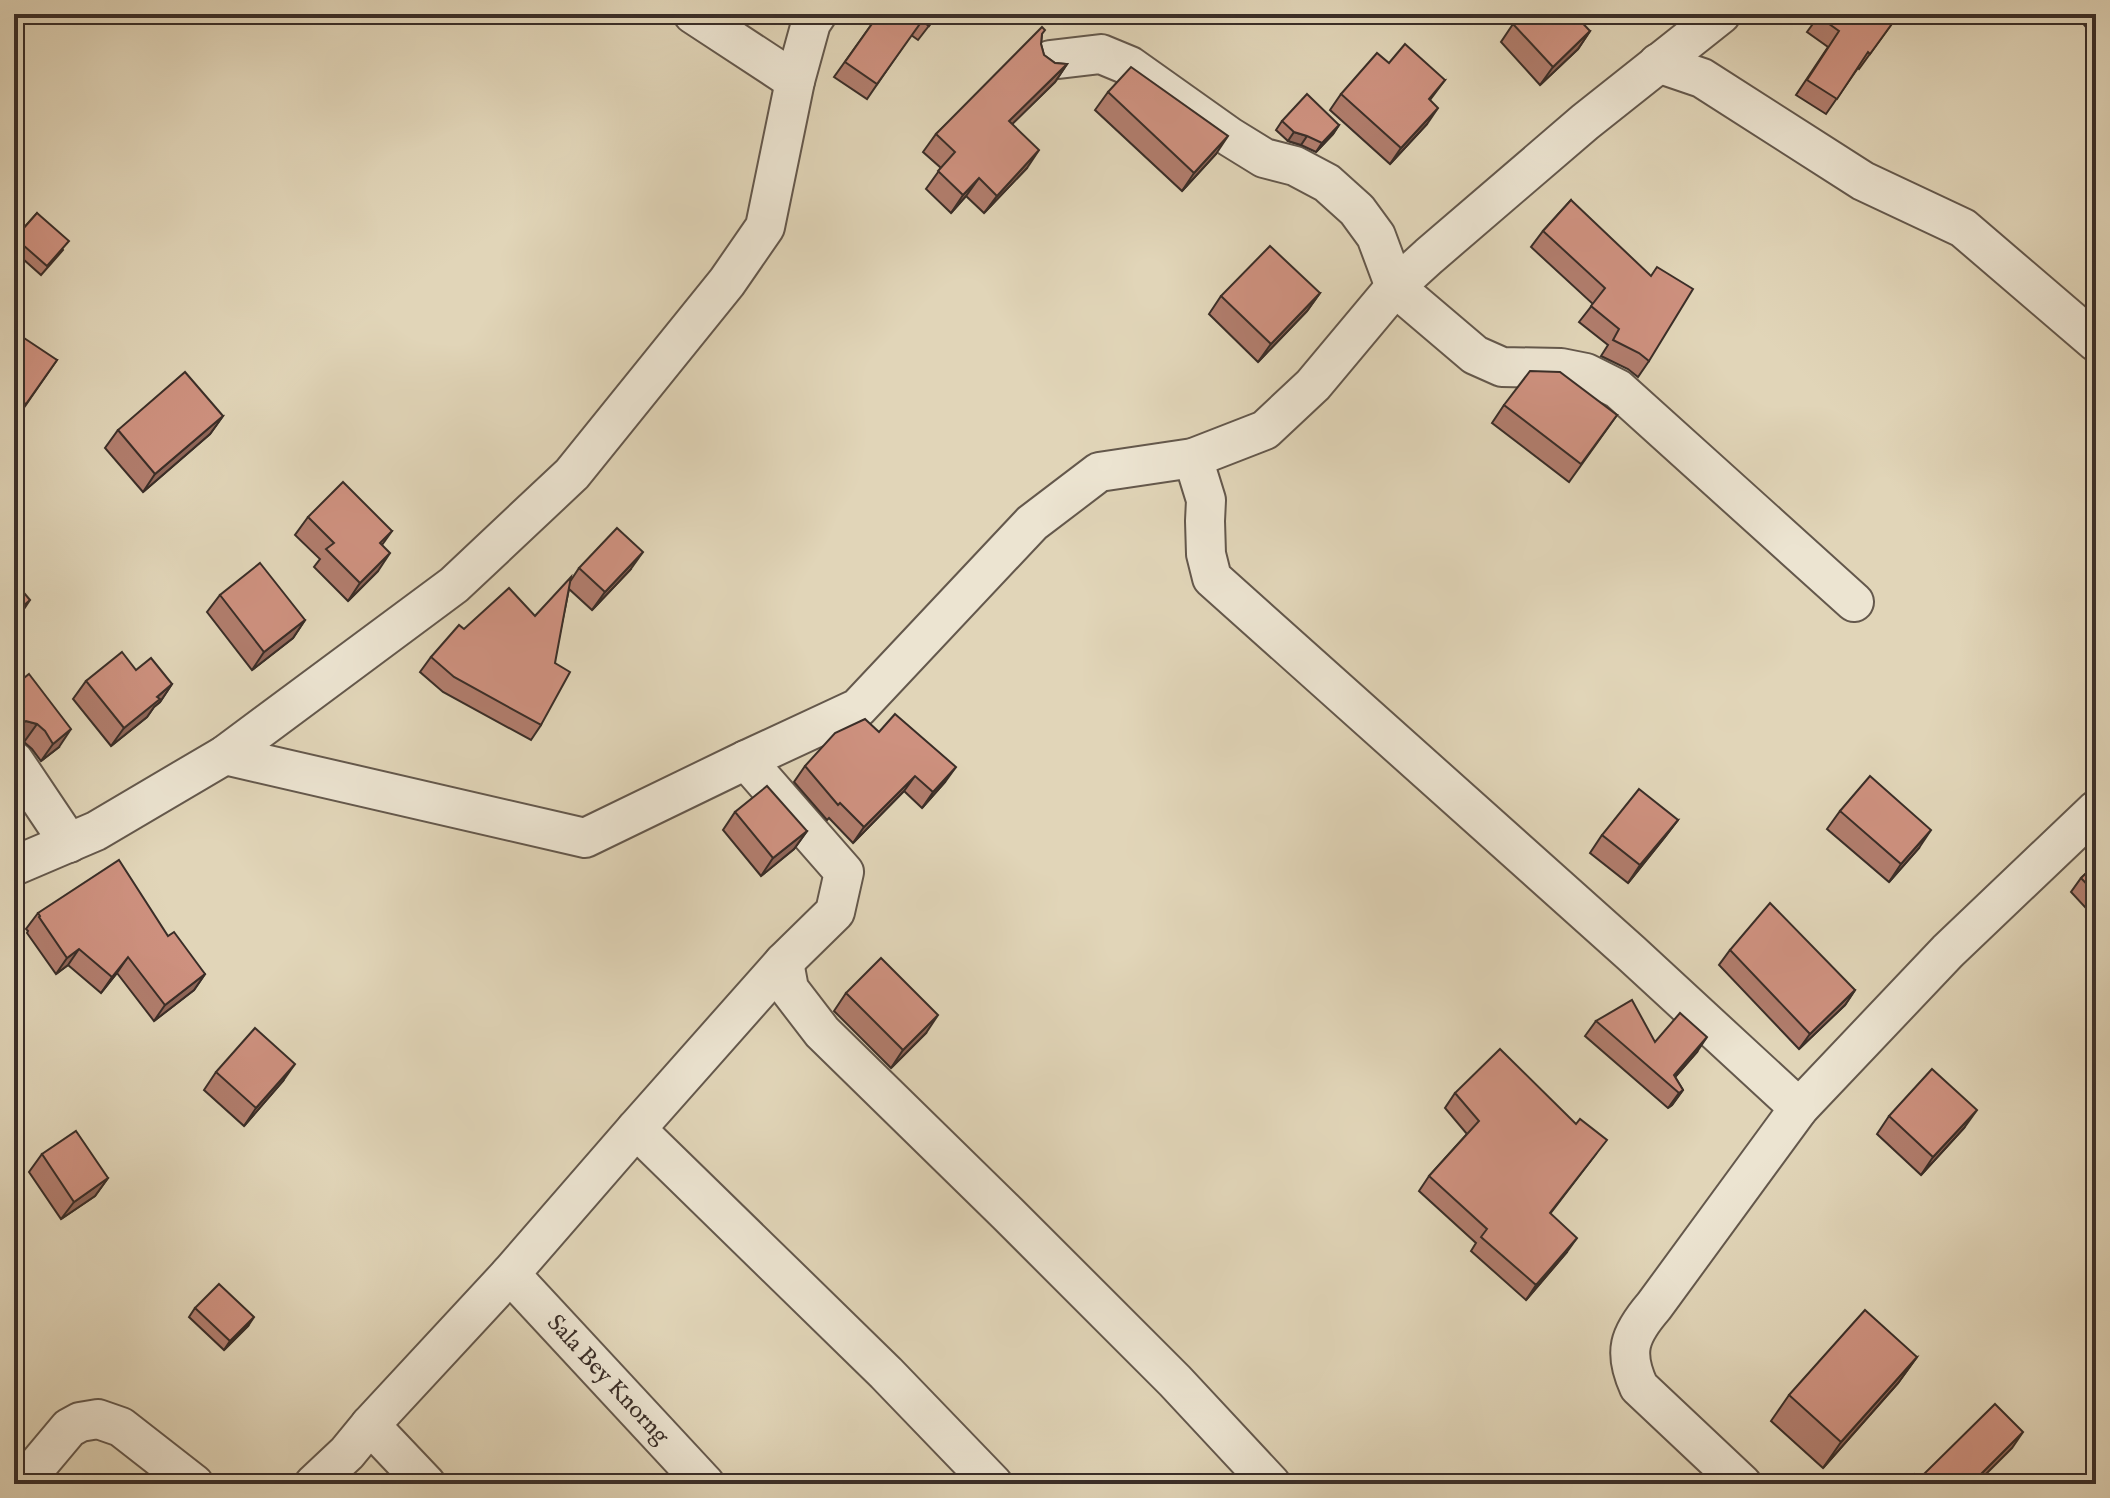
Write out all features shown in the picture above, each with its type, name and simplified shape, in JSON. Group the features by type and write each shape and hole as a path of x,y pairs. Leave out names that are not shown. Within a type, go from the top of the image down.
{"street":[{"path":"693,14 795,81"},
{"path":"14,866 96,831 225,755 454,585 572,474 727,282 765,227 795,81 811,23 817,14"},
{"path":"225,755 585,838 858,708 1032,523 1099,472 1193,458 1265,430 1313,385 1395,287 1573,133 1721,14"},
{"path":"1050,60 1101,54 1130,66 1264,158 1295,166 1327,183 1357,210 1376,236 1395,287 1475,355 1502,367 1561,368 1586,373 1618,389 1854,602"},
{"path":"1658,63 1702,78 1863,181 1963,228 2096,342"},
{"path":"1193,458 1206,500 1206,554 1212,578 1631,953 1799,1108"},
{"path":"314,1484 356,1454 636,1129 784,962 835,912 844,872 746,760"},
{"path":"14,761 69,843"},
{"path":"1742,1484 1639,1387 1630,1367 1630,1345 1640,1322 1799,1108 1948,951 2096,810"},
{"path":"784,962 789,989 822,1032 1164,1370 1271,1484"},
{"path":"636,1129 886,1373 993,1484"},
{"name":"Sala Bey Knorng","path":"510,1274 705,1484"},
{"path":"22,1484 69,1428 80,1422 98,1419 121,1427 194,1484"},
{"path":"356,1454 426,1484"}],"building":[{"path":"879,14 937,14 929,26 922,21 877,84 845,62"},
{"path":"1524,14 1574,14 1590,31 1553,67 1513,24"},
{"path":"1899,14 1870,54 1868,52 1837,99 1807,80 1839,31 1818,16"},
{"path":"1042,27 1045,30 1041,44 1044,55 1055,63 1067,64 1009,121 1039,150 997,196 979,178 963,195 938,171 955,152 936,134"},
{"path":"1405,44 1445,80 1429,99 1438,108 1401,148 1341,94 1377,53 1389,63"},
{"path":"1131,67 1228,136 1194,173 1108,92"},
{"path":"1307,94 1339,125 1322,143 1294,132 1282,121"},
{"path":"1571,200 1651,276 1657,267 1693,289 1649,361 1613,340 1619,329 1591,306 1605,288 1543,231"},
{"path":"37,213 69,241 47,266 15,238"},
{"path":"1270,246 1320,293 1271,344 1221,296"},
{"path":"24,338 57,360 26,404 14,396 14,352"},
{"path":"1530,371 1560,372 1617,415 1581,464 1504,405"},
{"path":"185,372 223,416 155,474 118,430"},
{"path":"343,482 392,531 380,543 390,553 360,583 326,549 334,543 308,517"},
{"path":"617,528 643,552 605,592 579,568"},
{"path":"260,563 305,620 264,652 220,595"},
{"path":"571,577 555,663 570,672 541,725 454,677 431,657 459,625 464,629 509,588 535,616"},
{"path":"14,581 30,600 14,614"},
{"path":"122,652 136,670 151,658 172,684 157,697 160,699 124,728 86,681"},
{"path":"29,674 71,729 53,744 37,724 26,721 14,726 14,686"},
{"path":"895,714 956,767 933,792 915,776 864,827 840,803 838,805 805,766 835,733 865,719 879,732"},
{"path":"1870,776 1931,830 1901,864 1840,811"},
{"path":"767,786 807,831 773,858 735,812"},
{"path":"1639,789 1678,820 1640,865 1602,835"},
{"path":"119,860 168,936 174,932 205,974 165,1005 128,957 112,977 79,949 67,958 39,917 38,913"},
{"path":"2096,864 2096,894 2081,878"},
{"path":"1770,903 1855,990 1810,1034 1730,950"},
{"path":"881,958 938,1015 903,1050 846,993"},
{"path":"1632,1000 1655,1042 1680,1013 1707,1037 1674,1075 1683,1090 1679,1093 1596,1021"},
{"path":"255,1028 295,1064 256,1108 216,1072"},
{"path":"1500,1049 1576,1124 1580,1119 1607,1140 1550,1213 1577,1238 1536,1285 1481,1237 1487,1229 1429,1176 1479,1121 1455,1093"},
{"path":"1932,1069 1977,1110 1933,1157 1889,1116"},
{"path":"76,1131 108,1178 74,1202 42,1154"},
{"path":"219,1284 254,1317 230,1341 195,1308"},
{"path":"1865,1310 1917,1357 1841,1442 1789,1395"},
{"path":"1995,1404 2023,1432 1971,1484 1906,1484 1915,1474 1920,1478"}]}
